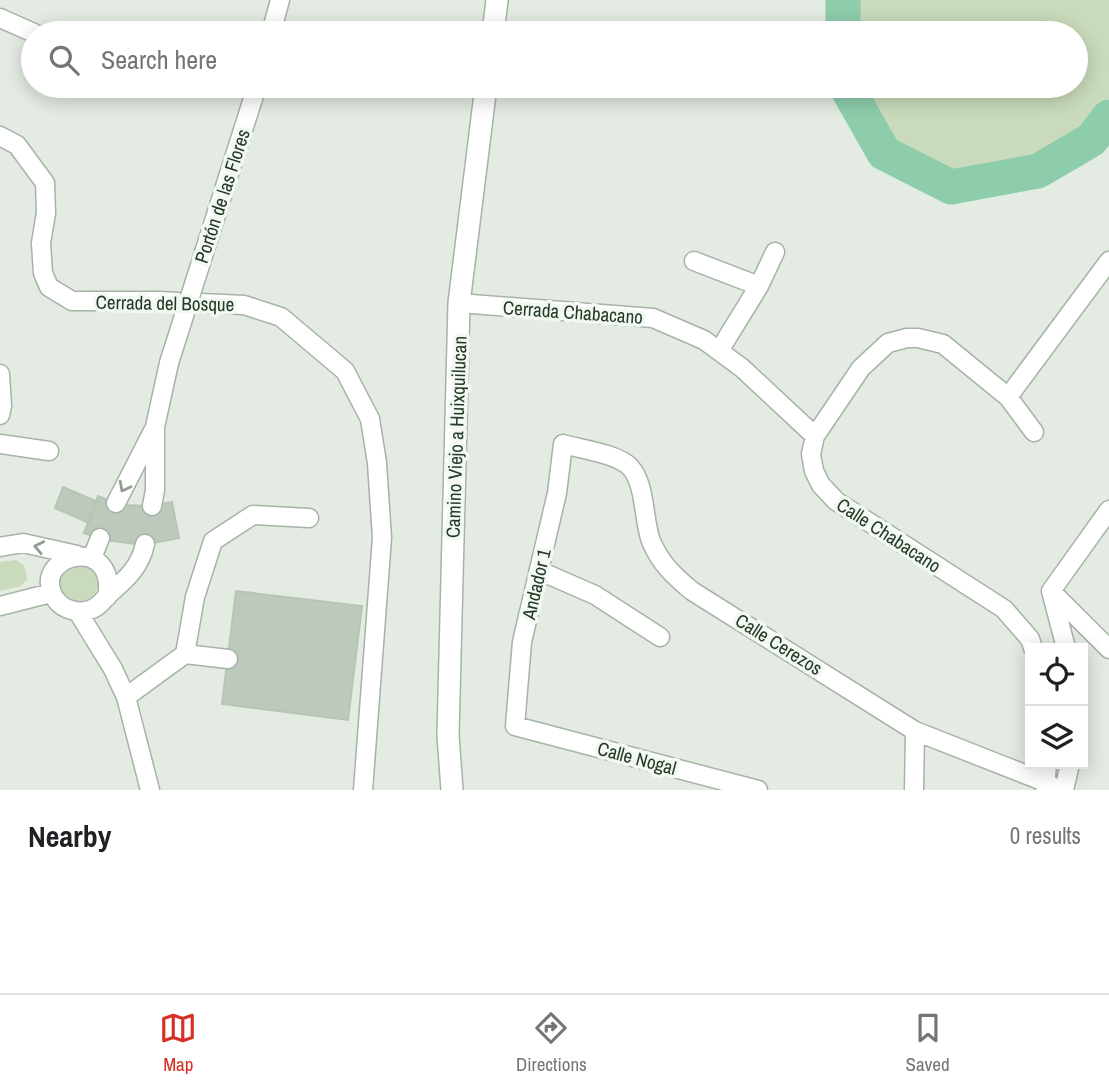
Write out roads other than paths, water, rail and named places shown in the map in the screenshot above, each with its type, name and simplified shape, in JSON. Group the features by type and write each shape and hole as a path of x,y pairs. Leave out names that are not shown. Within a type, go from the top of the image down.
{"main road":[{"path":"494,21 497,0"},
{"name":"Camino Viejo a Huixquilucan","path":"452,790 448,735 459,303 485,98"}],"street":[{"path":"274,21 280,0"},
{"path":"0,18 21,27"},
{"name":"Portón de las Flores","path":"152,506 155,490 155,428 169,363 253,98"},
{"name":"Cerrada del Bosque","path":"0,136 17,145 45,183 46,213 41,243 43,273 49,287 72,301 244,305 281,317 345,371 370,419 377,463 382,538 363,790"},
{"path":"719,351 759,286 775,251"},
{"path":"694,261 759,286"},
{"path":"1008,397 1109,261"},
{"name":"Cerrada Chabacano","path":"459,303 653,318 704,340 742,368 815,436"},
{"path":"815,436 861,368 888,343 907,338 943,344 1008,397 1034,432"},
{"path":"0,374 0,415"},
{"name":"Portón de las Flores","path":"116,503 155,428"},
{"name":"Calle Chabacano","path":"815,436 811,454 814,471 821,485 836,501 1004,609 1031,643"},
{"path":"0,444 49,451"},
{"name":"Andador 1","path":"516,726 522,642 557,493 563,444"},
{"name":"Calle Cerezos","path":"563,444 612,457 630,467 640,487 651,539 665,568 692,591 915,731 1049,787"},
{"path":"1051,591 1109,510"},
{"path":"185,654 195,597 213,541 253,514 309,518"},
{"path":"100,538 85,557 61,561 51,576 51,593 61,606 78,612 95,609 131,577 145,544"},
{"path":"0,547 23,543 85,557 104,568 109,582 107,597"},
{"path":"540,571 595,595 660,637"},
{"path":"1051,591 1065,643"},
{"path":"1051,591 1109,649"},
{"path":"0,606 51,593"},
{"path":"78,612 127,697 151,788"},
{"path":"127,697 185,654 228,659"},
{"name":"Calle Nogal","path":"516,726 758,790"},
{"path":"914,790 915,731"},
{"path":"1047,769 1049,787"},
{"path":"1065,790 1069,769"}],"waterway":[{"path":"843,0 843,21"},
{"path":"853,98 884,153 951,187 1038,171 1091,140 1109,117"}],"tunnel":[{"path":"100,538 116,503"},
{"path":"145,544 152,506"}]}
